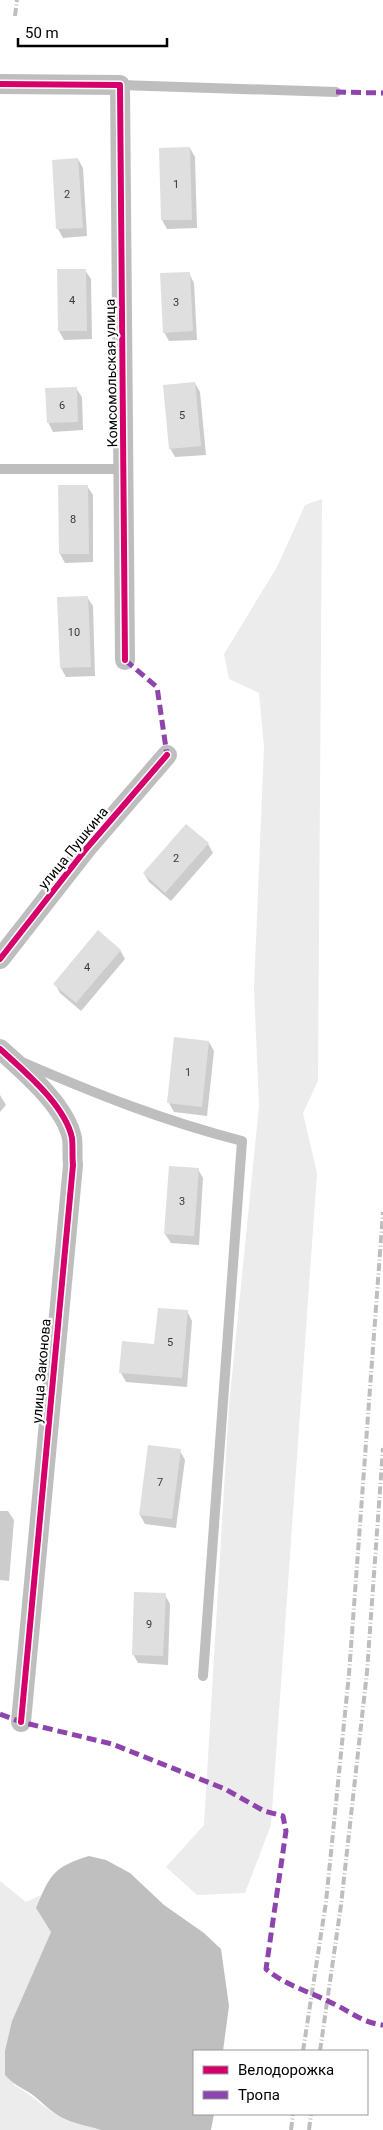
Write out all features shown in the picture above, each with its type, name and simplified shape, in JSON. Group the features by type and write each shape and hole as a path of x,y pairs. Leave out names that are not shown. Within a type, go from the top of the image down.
{"street":[{"path":"0,84 120,85"},
{"name":"Комсомольская улица","path":"120,85 125,468 125,660"},
{"name":"улица Пушкина","path":"0,959 86,849 168,755"},
{"name":"улица Законова","path":"4,1052 54,1103 66,1122 72,1138 73,1165 21,1722"}],"lane":[{"path":"120,85 336,92"},
{"path":"0,469 125,468"},
{"path":"4,1052 97,1094 167,1121 242,1141 203,1676"}],"shaded area":[{"path":"322,499 318,1081 303,1113 317,1173 271,1825 245,1893 197,1895 166,1867 204,1825 229,1405 259,1106 254,988 264,747 259,693 229,679 224,654 277,567 305,505"},
{"path":"89,1856 106,1860 130,1873 164,1905 204,1933 221,1949 229,2006 223,2050 193,2050 193,2115 214,2115 211,2130 101,2130 75,2123 62,2117 5,2075 5,2051 12,2021 51,1932 36,1908 49,1880 54,1874 77,1860"},
{"path":"0,1881 26,1902 41,1895 36,1908 51,1932 12,2021 14,2085 66,2120 101,2130 0,2130"}],"building":[{"path":"190,147 192,220 161,220 159,148"},
{"path":"78,158 83,228 56,229 52,160"},
{"path":"57,269 86,269 87,331 58,331"},
{"path":"190,272 193,331 163,333 160,273"},
{"path":"195,382 201,446 169,449 163,385"},
{"path":"77,387 78,422 47,423 45,388"},
{"path":"58,485 88,485 89,554 59,554"},
{"path":"88,596 91,667 60,668 57,597"},
{"path":"186,824 209,843 165,893 143,873"},
{"path":"98,930 121,950 76,1003 53,984"},
{"path":"174,1037 209,1041 202,1107 167,1103"},
{"path":"169,1166 199,1168 194,1236 164,1234"},
{"path":"158,1308 188,1310 182,1378 119,1373 122,1341 154,1344"},
{"path":"148,1445 181,1449 172,1519 139,1515"},
{"path":"134,1592 166,1593 163,1656 132,1655"}],"railway":[{"path":"15,16 17,0"},
{"path":"303,2050 326,1902 349,1674 383,1212"},
{"path":"320,2050 341,1905 367,1672 383,1448"},
{"path":"291,2130 293,2115"},
{"path":"309,2130 311,2115"}],"marked path":[{"path":"336,92 383,93"},
{"path":"125,660 157,687 167,755"},
{"path":"0,1714 21,1722 112,1744 225,1789 264,1811 283,1816 286,1831 266,1969 290,1984 363,2020 383,2025"}],"cycle path":[{"path":"0,84 120,85 125,660"},
{"path":"0,959 86,849 167,755"},
{"path":"0,1049 42,1089 61,1113 72,1138 73,1165 21,1722"}]}
